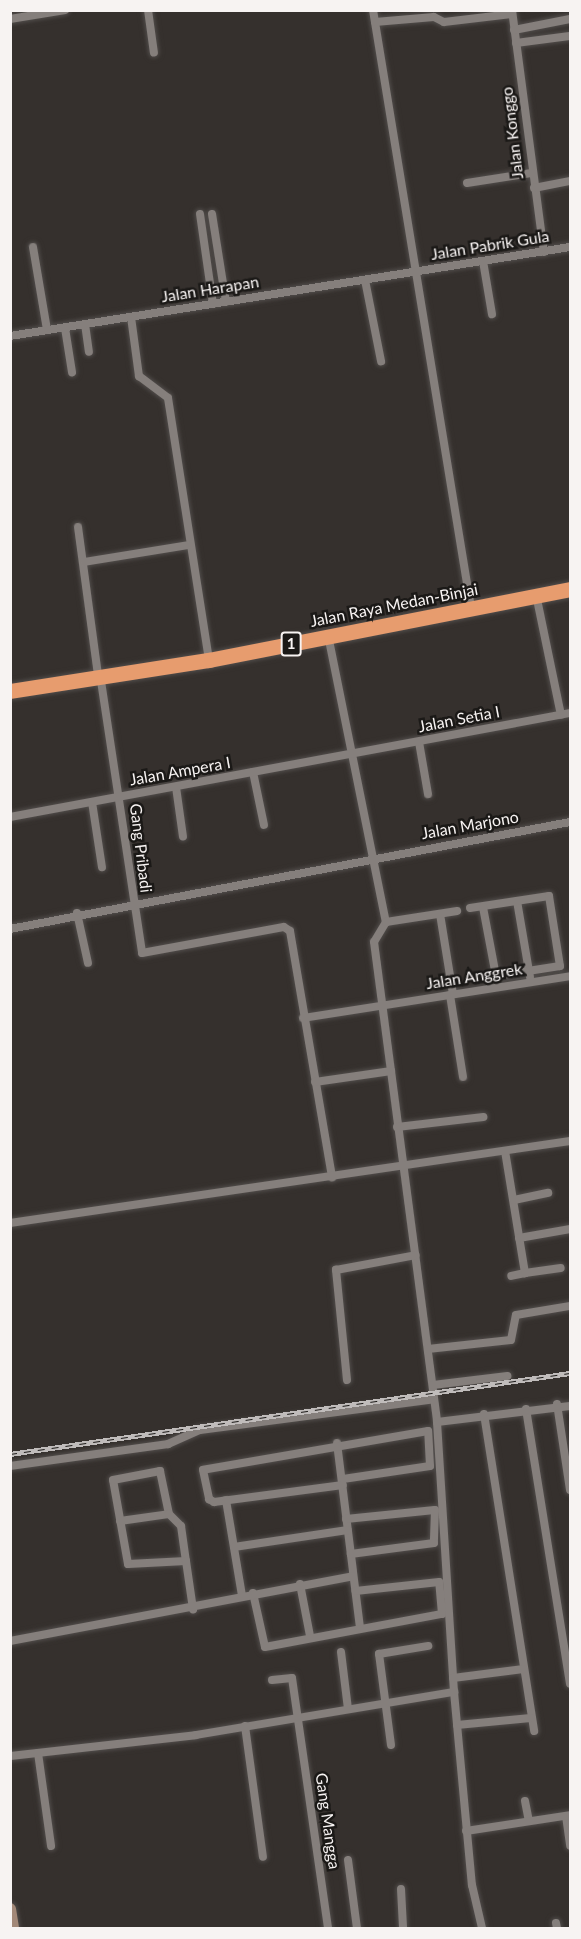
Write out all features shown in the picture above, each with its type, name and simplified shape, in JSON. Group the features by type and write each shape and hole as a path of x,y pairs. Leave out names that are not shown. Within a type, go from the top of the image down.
{"highway":[{"name":"Jalan Raya Medan-Binjai","path":"10,691 330,645 425,622 471,608 570,589"},
{"name":"Jalan Raya Medan-Binjai","path":"10,698 99,678 570,598"}],"main road":[{"path":"10,1909 13,1929"}],"street":[{"path":"10,19 65,10"},
{"path":"148,10 154,53"},
{"path":"373,10 414,272 471,608"},
{"path":"375,22 434,17 444,22 512,12"},
{"name":"Jalan Konggo","path":"512,12 531,173 544,252"},
{"path":"514,30 570,19"},
{"path":"516,43 570,36"},
{"path":"467,183 531,173"},
{"path":"534,188 570,181"},
{"path":"200,214 213,304"},
{"path":"212,214 226,302"},
{"path":"33,247 47,330"},
{"name":"Jalan Pabrik Gula","path":"414,272 570,248"},
{"path":"483,261 492,314"},
{"name":"Jalan Harapan","path":"10,336 414,272"},
{"path":"365,280 381,361"},
{"path":"131,317 139,376 168,398 189,545 209,660"},
{"path":"85,324 89,352"},
{"path":"65,327 72,372"},
{"name":"Gang Pribadi","path":"78,527 142,953 288,928 303,1018"},
{"path":"84,562 189,545"},
{"path":"538,604 566,714"},
{"path":"330,645 354,754 386,922 374,942 433,1385 466,1831 482,1929"},
{"name":"Jalan Setia I","path":"354,754 566,714"},
{"path":"419,742 428,794"},
{"name":"Jalan Ampera I","path":"10,817 354,754"},
{"path":"253,772 264,825"},
{"path":"176,787 183,837"},
{"path":"92,802 102,867"},
{"name":"Jalan Marjono","path":"10,929 133,902 570,822"},
{"path":"470,908 483,906 517,901 550,898 561,966 529,972 493,973 483,906"},
{"path":"517,901 531,982"},
{"path":"386,922 457,911"},
{"path":"77,913 88,963"},
{"path":"440,914 463,1077"},
{"name":"Jalan Anggrek","path":"303,1018 570,976"},
{"path":"303,1018 332,1178"},
{"path":"315,1082 391,1071"},
{"path":"397,1127 483,1117"},
{"path":"10,1223 332,1178 570,1141"},
{"path":"505,1151 525,1273"},
{"path":"514,1200 548,1193"},
{"path":"519,1238 570,1229"},
{"path":"347,1380 336,1270 416,1255"},
{"path":"510,1276 561,1268"},
{"path":"428,1349 511,1340 516,1315 570,1306"},
{"path":"433,1385 507,1376"},
{"path":"10,1466 168,1444 200,1430 434,1399"},
{"path":"437,1422 557,1404 570,1406"},
{"path":"557,1404 570,1490"},
{"path":"526,1409 570,1683"},
{"path":"484,1414 534,1731"},
{"path":"429,1433 429,1467 343,1482 225,1500 208,1499 206,1466 337,1443 429,1433"},
{"path":"337,1443 360,1627"},
{"path":"186,1561 131,1567 113,1480 158,1469 169,1514 181,1526 193,1609"},
{"path":"225,1500 242,1596"},
{"path":"346,1519 435,1510 434,1543 351,1554"},
{"path":"120,1521 169,1514"},
{"path":"234,1547 348,1530"},
{"path":"10,1641 193,1609 253,1593 353,1576"},
{"path":"300,1584 310,1636"},
{"path":"253,1593 262,1646 360,1627 440,1617 440,1584 355,1591"},
{"path":"391,1745 379,1654 428,1646"},
{"path":"341,1652 348,1709"},
{"path":"453,1678 523,1669"},
{"name":"Gang Mangga","path":"272,1680 292,1678 328,1929"},
{"path":"10,1756 245,1726 454,1692"},
{"path":"457,1725 531,1718"},
{"path":"245,1726 263,1857"},
{"path":"38,1753 51,1846"},
{"path":"525,1801 529,1821"},
{"path":"466,1831 568,1816 570,1846"},
{"path":"348,1860 357,1929"},
{"path":"401,1889 404,1929"}],"railway":[{"path":"10,1454 570,1373"}]}
